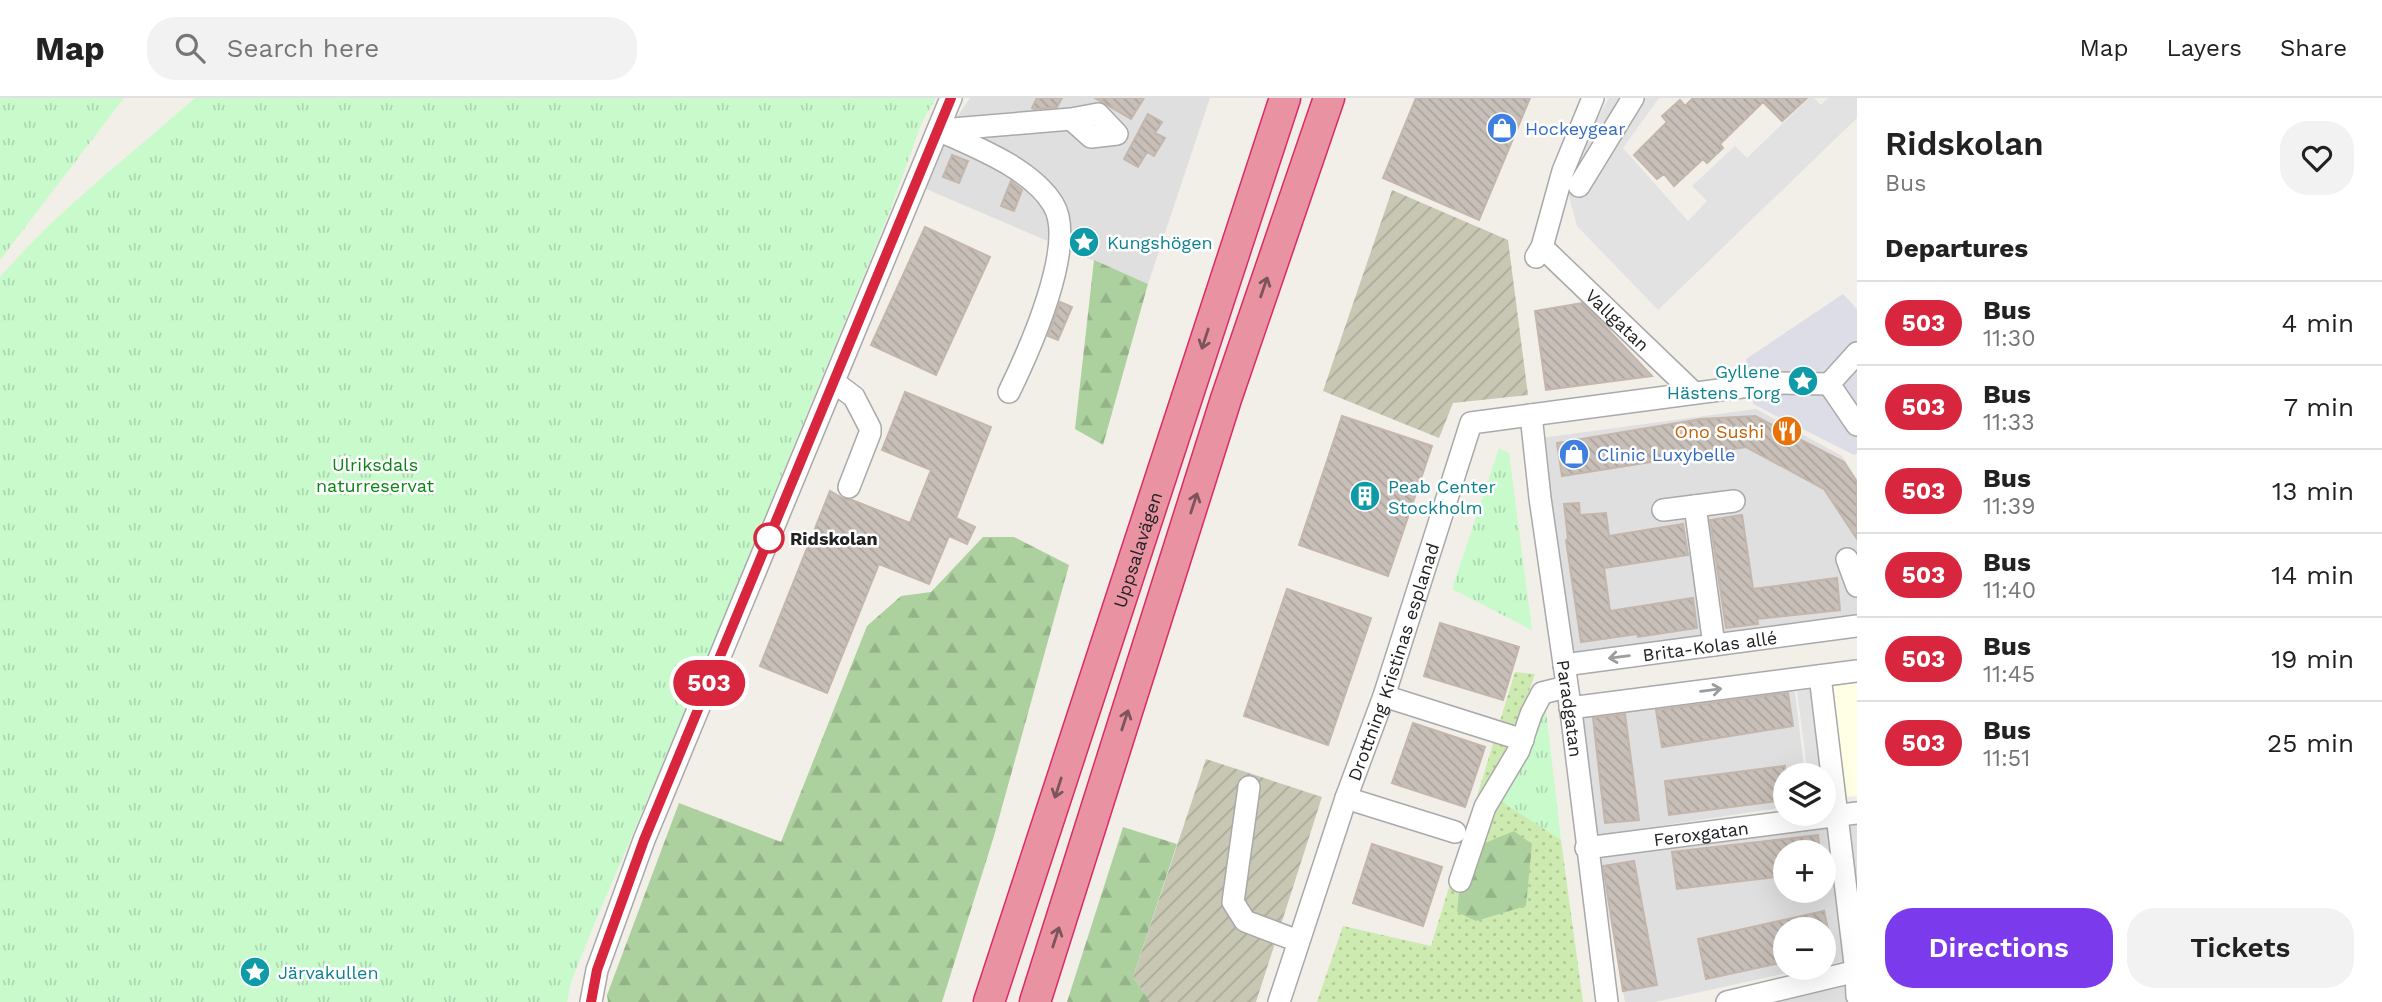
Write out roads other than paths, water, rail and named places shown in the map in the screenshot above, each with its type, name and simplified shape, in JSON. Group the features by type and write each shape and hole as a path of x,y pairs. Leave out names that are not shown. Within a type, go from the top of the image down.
{"highway":[{"path":"1256,181 1277,98"},
{"name":"Uppsalavägen","path":"989,1002 1285,98"},
{"path":"1035,1002 1226,399 1329,98"}],"street":[{"path":"591,1002 597,970 644,840 951,98"},
{"name":"Vallgatan","path":"1593,98 1563,171 1539,253 1694,393"},
{"path":"1579,186 1633,98"},
{"path":"938,130 1071,119"},
{"path":"938,130 996,156 1028,178 1053,204 1060,220 1059,246 1052,282 1034,340 1009,392"},
{"path":"1857,353 1829,384 1857,425"},
{"path":"834,382 854,397 870,428 849,487"},
{"name":"Drottning Kristinas esplanad","path":"1279,1002 1346,798 1384,696 1471,423 1772,383 1829,384"},
{"name":"Paradgatan","path":"1531,415 1607,1002"},
{"path":"1663,510 1734,501"},
{"path":"1695,506 1714,645"},
{"path":"1847,559 1857,586"},
{"name":"Brita-Kolas allé","path":"1564,665 1857,626"},
{"path":"1460,881 1485,807 1523,740 1531,714 1542,693 1568,698 1857,671"},
{"path":"1820,676 1847,814 1857,996"},
{"path":"1384,696 1523,740"},
{"path":"1250,787 1233,902 1245,921 1298,942"},
{"path":"1346,798 1455,832"},
{"name":"Feroxgatan","path":"1586,848 1847,814"},
{"path":"1727,1002 1857,972"}],"place":[{"name":"Hockeygear","path":"1502,128"},
{"name":"Kungshögen","path":"1084,242"},
{"name":"Gyllene Hästens Torg","path":"1803,381"},
{"name":"Ono Sushi","path":"1787,431"},
{"name":"Clinic Luxybelle","path":"1574,454"},
{"name":"Peab Center Stockholm","path":"1365,496"},
{"name":"Ridskolan","path":"769,538"},
{"name":"Järvakullen","path":"255,972"}],"park label":[{"name":"Ulriksdals naturreservat","path":"375,474"}]}
